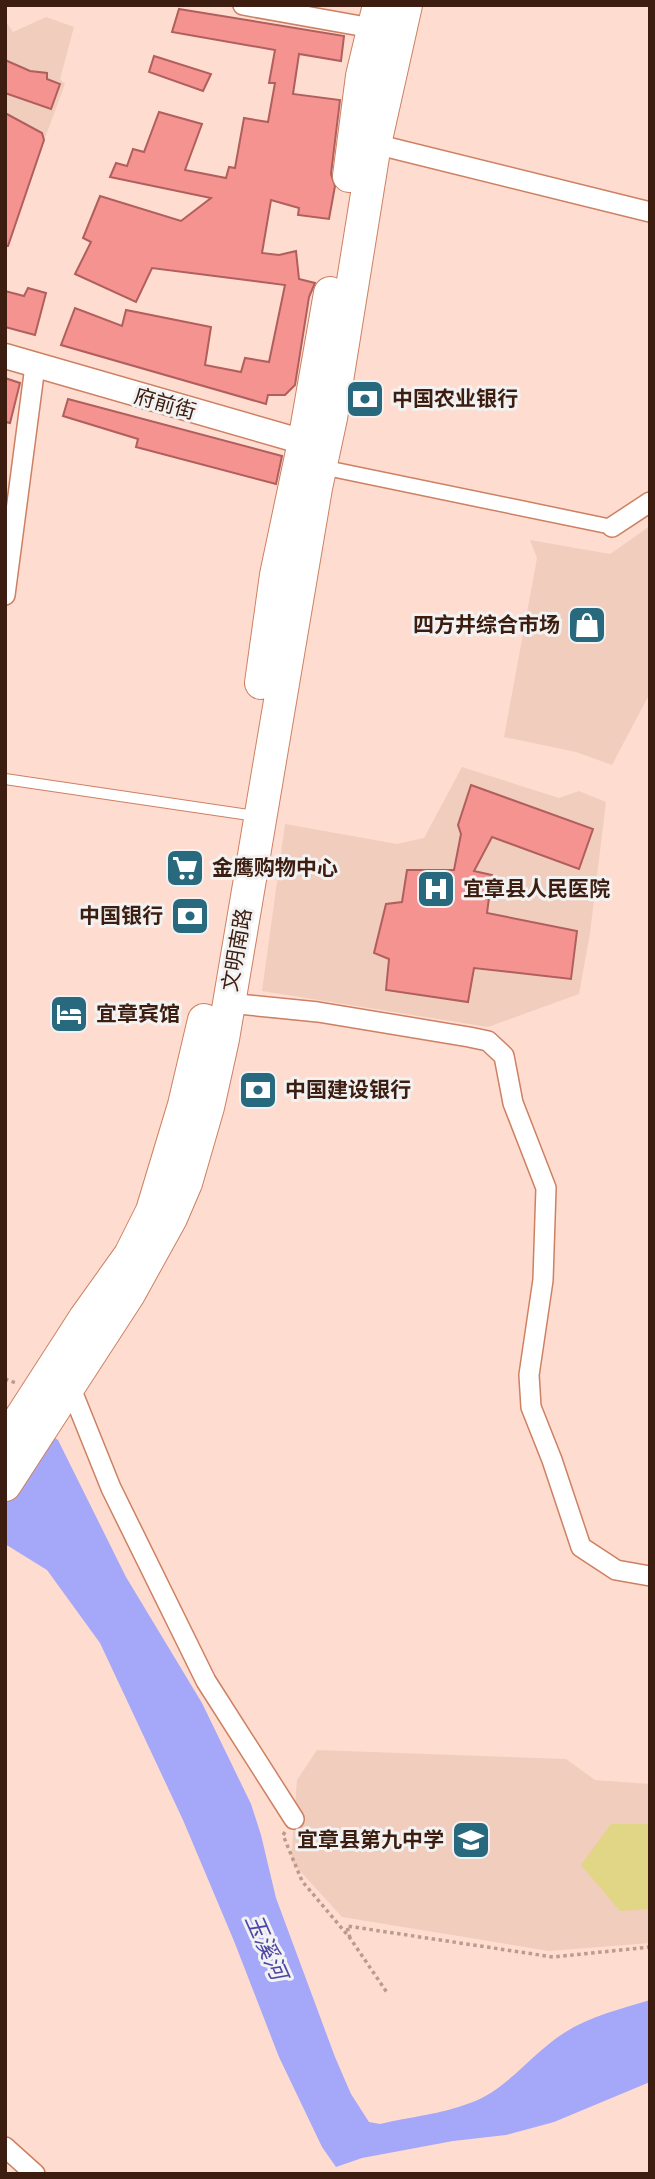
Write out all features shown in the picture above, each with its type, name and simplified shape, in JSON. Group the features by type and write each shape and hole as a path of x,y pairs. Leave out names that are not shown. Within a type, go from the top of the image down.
{"main road":[{"path":"322,453 375,144 389,18"},
{"path":"322,453 345,210 362,76 389,18"},
{"name":"文明南路","path":"37,1415 70,1386 86,1357 129,1294 181,1195 208,1107 229,1003 249,815 322,453"},
{"path":"5,1485 37,1415 130,1255 152,1211 171,1152 200,1042 249,815"},
{"path":"5,1442 37,1415"}],"street":[{"path":"243,5 389,18"},
{"path":"375,144 650,212"},
{"name":"府前街","path":"5,356 322,453"},
{"path":"5,595 35,366"},
{"path":"322,453 612,527 650,502"},
{"path":"229,1003 318,1012 469,1037 488,1041 504,1056 513,1103 546,1188 542,1280 529,1375 531,1407 581,1547 616,1570 650,1576"},
{"path":"70,1386 111,1488 206,1681 294,1819"},
{"path":"5,2147 35,2174"}],"lane":[{"path":"5,779 249,815"}],"path":[{"path":"294,1819 283,1835 302,1881 350,1938 388,1994"},
{"path":"350,1938 348,1926 553,1957 650,1947"}],"shaded area":[{"path":"46,17 74,27 60,79 65,84 5,255 5,20 13,32"},
{"name":"四方井综合市场","path":"650,526 650,693 612,765 576,752 504,737 537,558 530,540 610,554"},
{"name":"宜章县人民医院","path":"462,767 559,798 579,791 606,802 590,933 579,994 488,1027 262,991 285,824 397,844 424,838"},
{"name":"宜章县第九中学","path":"317,1750 566,1759 595,1780 650,1784 650,1943 549,1951 342,1917 291,1861 297,1780"},
{"path":"611,1824 650,1824 650,1909 620,1911 581,1865"}],"water":[{"name":"玉溪河","path":"5,1405 58,1440 126,1577 202,1703 251,1804 276,1898 335,2057 351,2094 369,2122 380,2124 437,2113 470,2103 496,2090 552,2042 574,2027 650,2000 650,2082 554,2122 506,2135 453,2141 362,2158 336,2167 322,2147 279,2057 183,1820 100,1643 47,1570 5,1544"}],"building":[{"path":"179,9 344,36 341,61 299,54 293,94 340,100 331,174 335,186 329,219 298,215 299,208 271,200 262,253 279,255 296,251 299,279 315,283 309,297 295,385 285,395 268,395 266,404 61,345 75,308 122,326 126,310 211,327 205,365 241,372 245,358 269,362 285,285 152,268 136,302 75,274 91,242 83,238 100,196 181,221 211,198 110,177 116,163 127,166 133,149 144,152 159,112 202,124 185,170 226,178 229,167 235,168 244,118 268,122 275,83 269,83 275,50 172,32"},
{"path":"154,56 211,74 203,91 149,72"},
{"path":"5,60 30,71 47,73 47,79 60,84 51,109 5,93"},
{"path":"5,113 42,133 44,140 8,246 5,246"},
{"path":"28,288 46,293 35,335 5,327 5,291 24,296"},
{"path":"5,378 20,383 10,423 5,422"},
{"path":"68,399 282,456 276,484 136,447 138,439 63,416"},
{"path":"471,785 593,829 579,869 492,837 474,871 492,875 487,913 577,931 571,979 474,968 468,1002 386,990 389,959 374,953 386,904 402,902 407,870 454,870 461,834 458,825"}],"place":[{"name":"中国农业银行","path":"365,399"},
{"name":"四方井综合市场","path":"587,625"},
{"name":"金鹰购物中心","path":"185,868"},
{"name":"宜章县人民医院","path":"436,889"},
{"name":"中国银行","path":"190,916"},
{"name":"宜章宾馆","path":"69,1014"},
{"name":"中国建设银行","path":"258,1090"},
{"name":"宜章县第九中学","path":"471,1840"}]}
